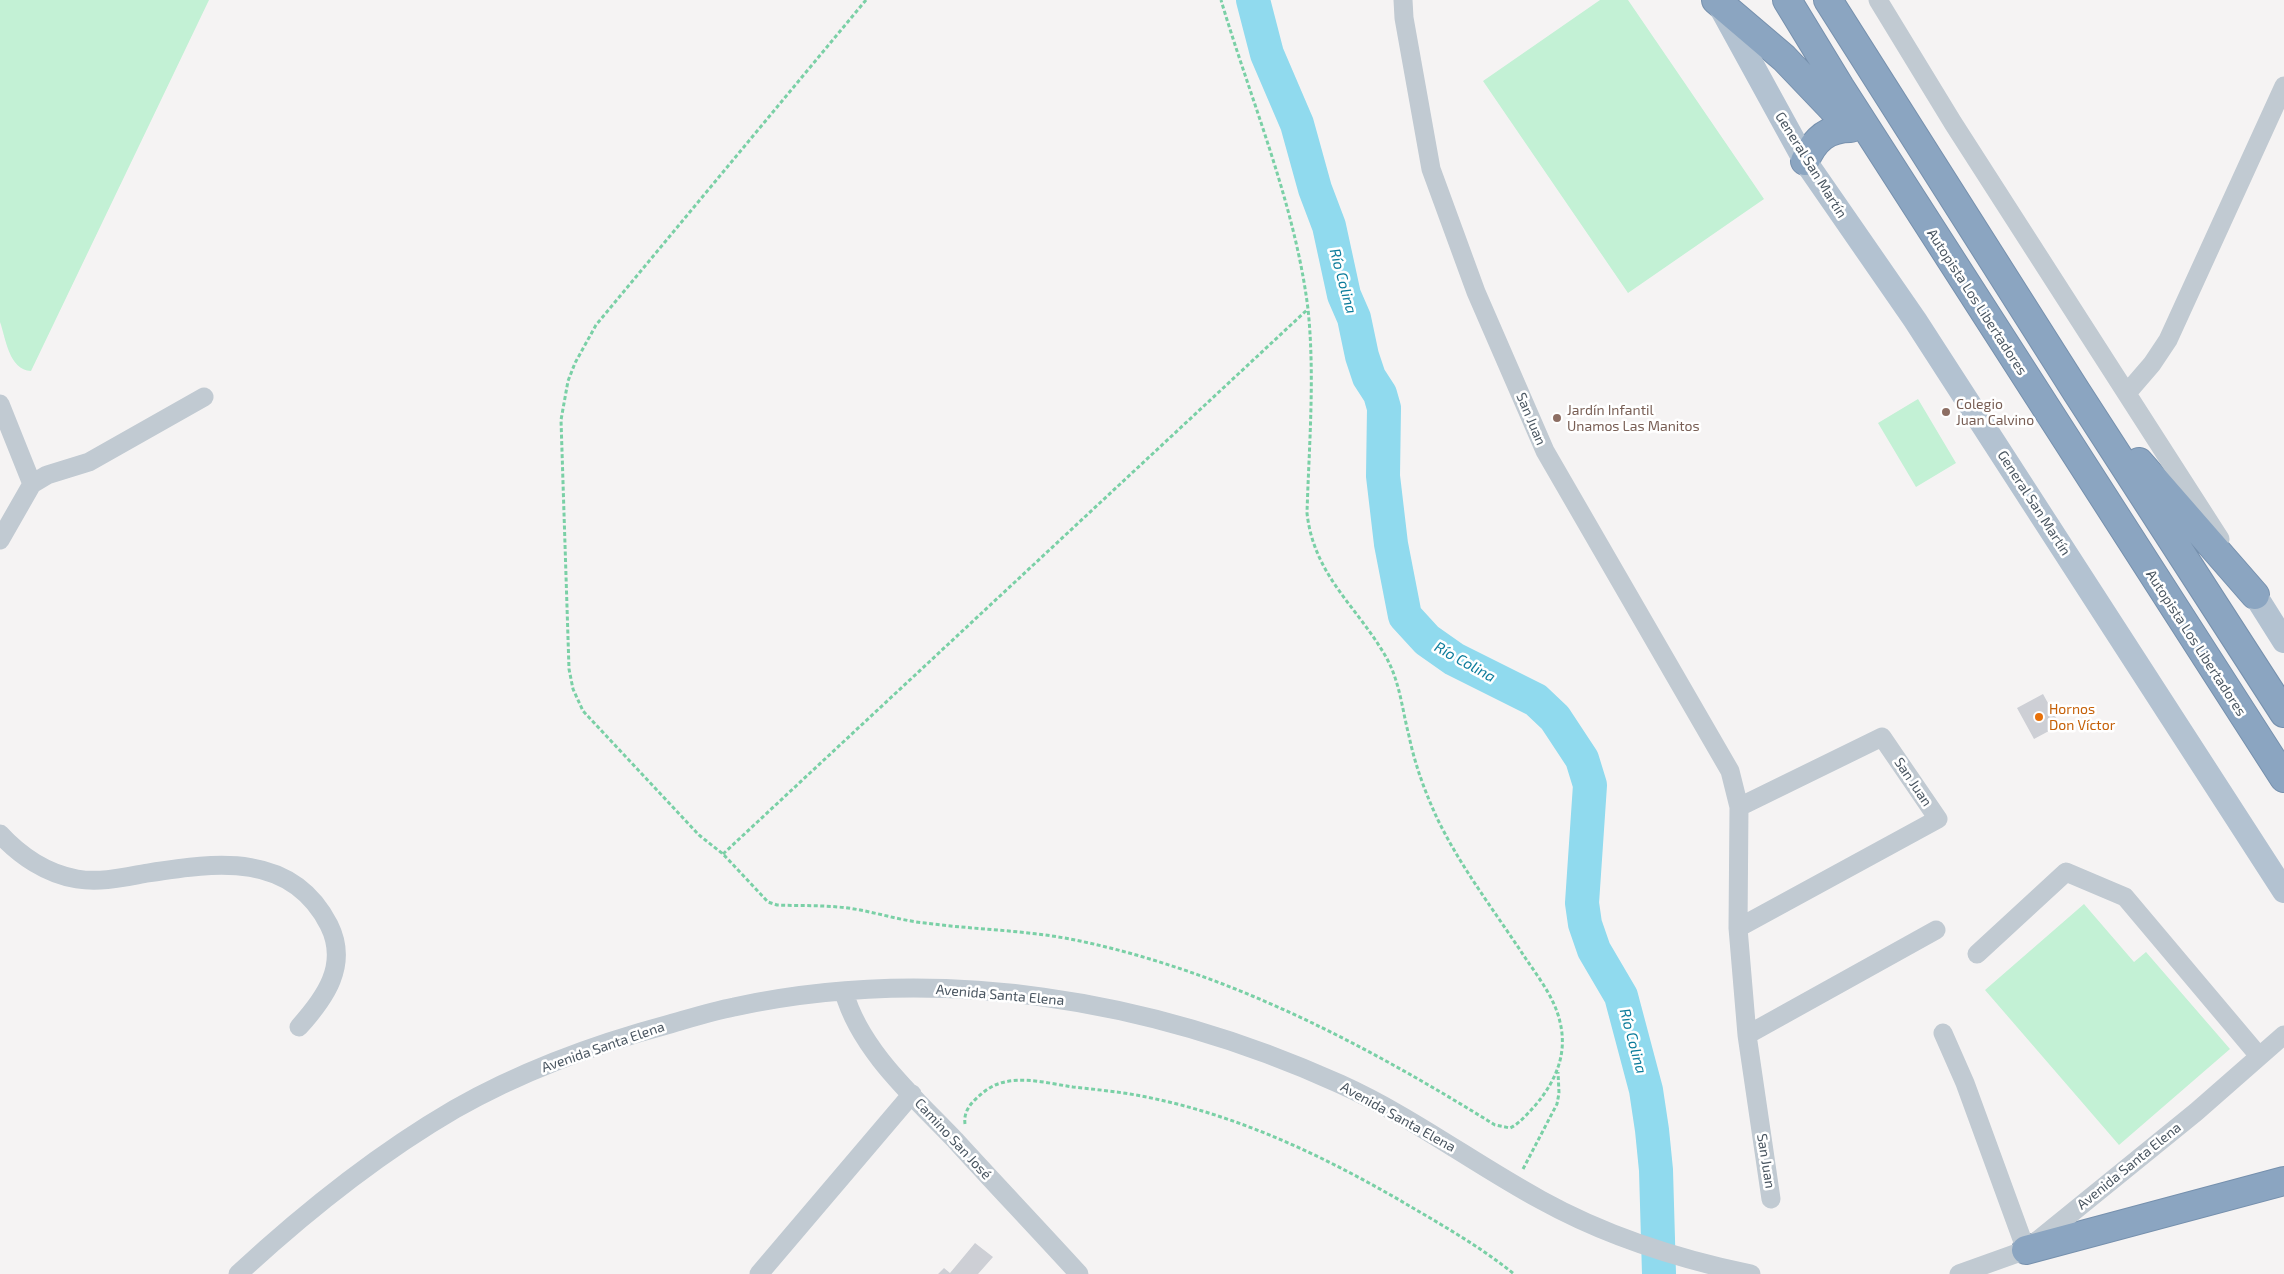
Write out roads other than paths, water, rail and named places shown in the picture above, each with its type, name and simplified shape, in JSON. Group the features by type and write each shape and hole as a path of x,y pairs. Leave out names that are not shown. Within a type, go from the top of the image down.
{"highway":[{"path":"1716,0 1784,58 1827,101 1902,183"},
{"name":"Autopista Los Libertadores","path":"1787,0 1902,183 2284,778"},
{"path":"1828,0 2076,391 2284,713"},
{"path":"1805,161 1810,150 1822,136 1836,129 1851,128"},
{"path":"2076,391 2255,595"},
{"path":"2026,1250 2284,1181"}],"main road":[{"name":"General San Martín","path":"1716,0 1805,161 1915,320 2281,885"},
{"path":"2255,595 2284,641"}],"street":[{"name":"San Juan","path":"1403,0 1404,18 1430,169 1476,292 1545,452 1730,771 1739,807 1738,928 1747,1035 1771,1199"},
{"path":"1878,0 1953,123 2255,595"},
{"path":"2127,393 2152,364 2168,340 2284,86"},
{"path":"0,540 32,484 47,475 89,462 204,397"},
{"path":"0,404 32,484"},
{"name":"San Juan","path":"1738,928 1938,819 1882,737 1739,807"},
{"path":"0,834 12,846 33,861 55,872 78,879 110,880 188,867 217,865 259,869 276,874 292,882 312,900 326,920 334,939 336,950 334,974 330,985 320,1002 299,1027"},
{"path":"1978,954 2066,872 2124,897 2259,1056"},
{"path":"1747,1035 1936,930"},
{"name":"Avenida Santa Elena","path":"238,1274 296,1222 378,1158 458,1108 502,1084 580,1051 646,1030 734,1007 812,994 921,989 983,990 1032,995 1122,1010 1205,1031 1276,1056 1365,1096 1423,1128 1543,1202 1610,1233 1667,1252 1742,1272"},
{"name":"Camino San José","path":"844,992 849,1010 862,1034 912,1094 1079,1274"},
{"path":"1943,1033 1965,1084 2026,1250"},
{"name":"Avenida Santa Elena","path":"1959,1274 2026,1250 2196,1112 2284,1034"},
{"path":"759,1274 912,1094"}],"waterway":[{"name":"Río Colina","path":"1253,0 1267,54 1297,124 1315,189 1329,226 1344,295 1354,318 1362,356 1369,377 1380,394 1384,408 1383,476 1391,544 1405,616 1427,640 1454,659 1536,700 1555,718 1582,759 1590,785 1582,903 1585,924 1594,950 1621,996 1646,1090 1656,1170 1659,1274"}],"place":[{"name":"Colegio Juan Calvino","path":"1946,412"},
{"name":"Jardín Infantil Unamos Las Manitos","path":"1557,418"},
{"name":"Hornos Don Víctor","path":"2039,717"}]}
